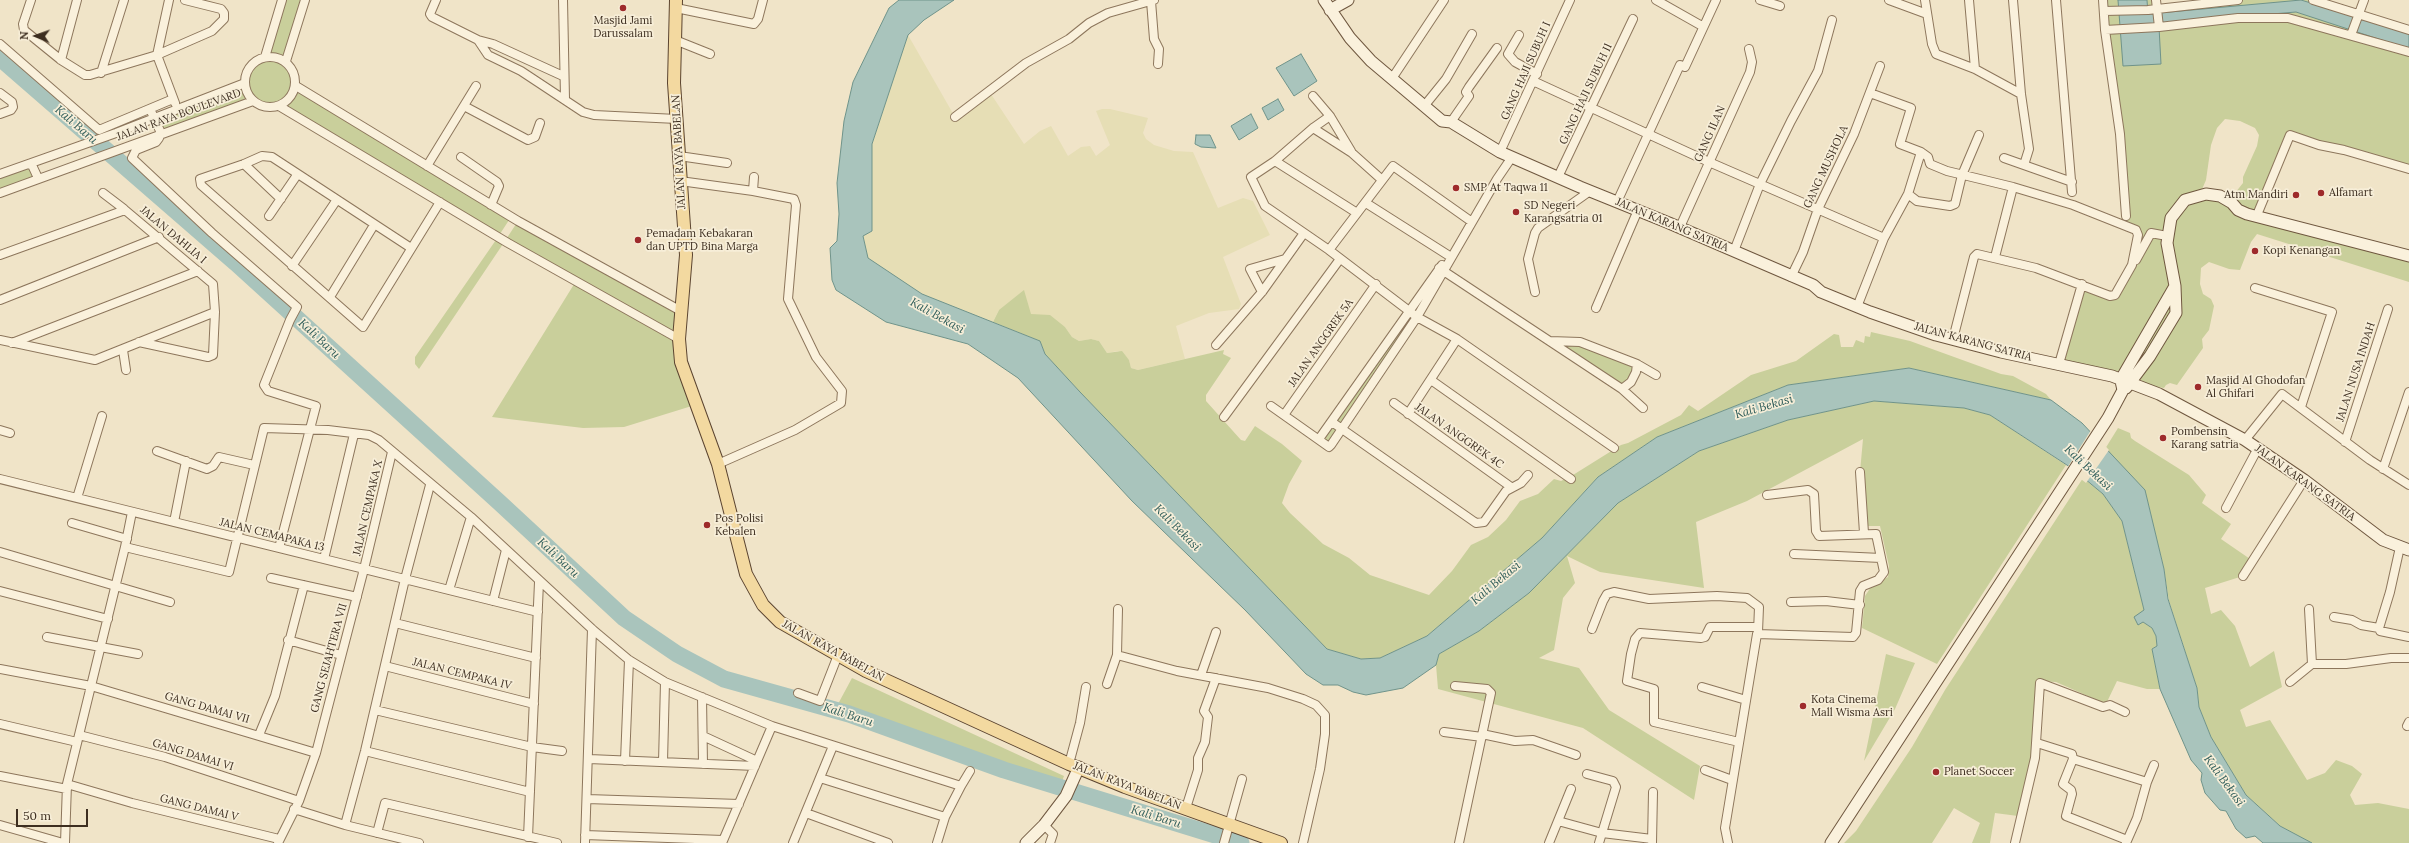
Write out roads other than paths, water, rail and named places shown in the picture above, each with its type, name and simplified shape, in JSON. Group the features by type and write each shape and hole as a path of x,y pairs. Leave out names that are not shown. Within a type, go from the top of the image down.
{"main road":[{"name":"JALAN RAYA BABELAN","path":"676,4 677,119 686,255 679,339 681,362 718,464 746,574 763,605 780,622 866,671 1074,766 1125,787 1281,843"}],"street":[{"path":"31,0 23,28 61,60 86,75 101,73 157,55 212,31 224,19 224,13 221,9 185,0"},
{"path":"61,60 77,0"},
{"path":"101,73 124,0"},
{"path":"169,0 157,55 177,109"},
{"path":"265,57 282,0"},
{"path":"286,61 305,0"},
{"path":"436,0 430,14 432,17 478,40 493,44 563,76"},
{"path":"563,0 563,76 565,98"},
{"path":"676,4 754,24 758,19 762,0"},
{"path":"955,117 1026,63 1069,38 1089,23 1108,13 1153,0 1154,39 1159,49 1158,64"},
{"name":"JALAN KARANG SATRIA","path":"1324,0 1350,38 1371,61 1393,77 1442,121 1451,122 1500,152 1590,191 1680,227 1791,277 1813,285 1821,292 1857,307 1953,339 2001,352 2124,378 2159,394 2245,440 2304,480 2383,540 2406,548"},
{"path":"1330,10 1348,0"},
{"path":"1393,77 1444,0"},
{"name":"GANG HAJI SUBUH I","path":"1500,152 1570,0"},
{"path":"1656,0 1702,26"},
{"path":"1617,202 1680,65 1685,67 1702,26 1716,0"},
{"path":"1760,0 1780,6"},
{"path":"1889,0 1927,14"},
{"path":"1925,0 1936,54 1975,70 2020,94"},
{"path":"1969,0 1975,70"},
{"path":"2013,0 2020,94 2028,149 2024,165"},
{"path":"2056,0 2072,192"},
{"path":"2103,0 2105,30 2120,134 2126,216"},
{"path":"2156,0 2159,27"},
{"path":"2104,11 2156,9 2238,0"},
{"path":"2313,0 2409,30"},
{"path":"2351,35 2364,0"},
{"path":"2105,30 2159,27 2268,16 2288,18 2409,52"},
{"name":"GANG HAJI SUBUH II","path":"1558,177 1633,18"},
{"path":"1734,251 1760,184 1818,71 1832,20"},
{"path":"1425,105 1446,79 1472,34"},
{"path":"1519,35 1508,54 1515,62 1535,78 1591,108 1649,133 1709,162 1884,238"},
{"path":"478,40 488,55 520,71 565,98 583,112 594,115 677,119"},
{"path":"676,40 710,54"},
{"path":"0,44 99,130 174,99"},
{"path":"1451,122 1469,96 1466,92 1469,87 1497,48"},
{"name":"GANG ILAN","path":"1680,227 1750,72 1752,62 1749,49"},
{"path":"265,57 276,57 286,61 294,72 296,86 290,99 279,106 265,107 253,101 247,92 245,83 247,71 254,62 265,57"},
{"path":"520,71 526,58"},
{"name":"GANG MUSHOLA","path":"1791,277 1803,252 1818,209 1835,177 1880,66"},
{"name":"JALAN RAYA BOULEVARD","path":"0,174 116,133 245,83"},
{"path":"296,86 491,205 681,311"},
{"path":"427,166 476,86"},
{"path":"0,92 12,102 13,107 11,110 0,114"},
{"path":"1870,93 1911,108 1900,144 1921,152 1928,157 1930,164 1962,175 2013,187 2073,205 2136,230 2138,235 2132,265"},
{"path":"1313,96 1330,116 1352,153"},
{"name":"JALAN RAYA BOULEVARD","path":"0,193 122,147 253,101"},
{"path":"279,106 440,202 679,339"},
{"path":"464,106 528,140 535,137 540,123"},
{"path":"150,109 161,133 156,142 136,150 132,154 132,158 212,233 297,307 290,320 264,387 268,391 315,404 316,409 279,548"},
{"path":"1330,116 1313,128 1275,161 1251,177 1265,206 1376,284 1417,317 1457,339 1614,448"},
{"path":"1313,128 1352,153 1381,179"},
{"path":"1908,194 1917,201 1950,206 1955,204 1962,175 1979,135"},
{"path":"2257,214 2290,135 2319,145 2344,150 2409,170"},
{"path":"2012,161 2028,149"},
{"path":"1857,307 1884,238 1908,194 1921,152"},
{"path":"411,248 336,201 269,156 262,156 244,164 200,178 200,182 292,266 330,297 361,326 364,326 440,202"},
{"path":"679,156 727,163"},
{"path":"461,157 497,182 499,186 491,205"},
{"path":"1319,439 1410,310 1442,270 1512,157"},
{"path":"2004,158 2072,182"},
{"path":"1275,161 1357,212"},
{"path":"31,163 38,178"},
{"path":"244,164 281,199"},
{"path":"1329,250 1366,202 1381,179 1386,176 1393,166 1472,222"},
{"path":"269,216 297,174"},
{"path":"753,191 754,177"},
{"path":"680,180 794,199 796,205 788,299 816,357 842,391 843,397 841,403 795,430 718,464"},
{"path":"1995,257 2013,187"},
{"path":"1535,292 1528,259 1534,233 1538,228 1590,191"},
{"path":"103,193 124,209"},
{"path":"2124,378 2154,350 2176,312 2175,286 2168,252 2167,236 2171,218 2185,200 2193,196 2206,194 2220,196 2232,203 2238,210 2409,256"},
{"path":"292,266 336,201"},
{"path":"1366,202 1450,258"},
{"name":"JALAN DAHLIA I","path":"0,255 124,209 213,284 215,312 214,353 211,357 139,342"},
{"path":"1596,308 1638,210"},
{"path":"330,297 374,225"},
{"path":"1216,345 1262,292 1304,233"},
{"path":"1953,339 1974,258 1977,254 1995,257 2082,284 2104,296 2115,295 2151,233 2167,236"},
{"path":"0,300 159,238"},
{"path":"1262,292 1250,269 1285,259"},
{"path":"1224,417 1340,259"},
{"path":"1271,406 1329,447 1342,430 1417,317 1442,270"},
{"path":"1442,270 1622,389 1643,408"},
{"path":"12,343 198,271"},
{"name":"JALAN ANGGREK 5A","path":"1284,415 1376,284"},
{"path":"2059,364 2082,284"},
{"path":"1831,843 2097,435 2120,396 2124,378 2132,359 2175,286"},
{"path":"2255,288 2332,312 2301,407"},
{"path":"2162,308 2176,312"},
{"name":"JALAN NUSA INDAH","path":"2345,442 2388,308"},
{"path":"0,340 90,360 98,359 215,312"},
{"path":"1408,414 1457,339"},
{"path":"1549,341 1580,342 1637,364 1656,376"},
{"path":"123,350 126,370"},
{"path":"1622,389 1631,382 1636,372 1637,364"},
{"path":"1431,380 1572,479"},
{"path":"2383,469 2409,392"},
{"path":"2245,440 2282,394 2345,442 2383,469 2409,485"},
{"name":"JALAN ANGGREK 4C","path":"1394,403 1511,487"},
{"path":"77,498 102,416"},
{"path":"1332,422 1476,523 1484,522 1511,487 1521,484 1528,475"},
{"path":"72,523 126,543 228,572 238,538 254,465 264,428 311,431 328,430 374,438 471,517 592,629 629,660 665,682 772,726 961,786"},
{"path":"0,430 10,433"},
{"path":"324,559 354,434"},
{"path":"2226,508 2258,448"},
{"path":"157,451 207,469 213,466 217,458 222,457 254,465"},
{"name":"JALAN CEMPAKA X","path":"364,569 392,452"},
{"path":"174,522 186,461"},
{"path":"1860,472 1864,533"},
{"name":"JALAN CEMAPAKA 13","path":"0,479 538,612"},
{"path":"2243,576 2304,480"},
{"path":"345,825 365,751 405,579 430,484"},
{"path":"1739,742 1654,722 1654,689 1627,681 1635,639 1640,633 1701,638 1705,637 1710,627 1853,638 1856,633 1860,605 1860,591 1863,586 1878,580 1883,575 1876,534 1864,533 1819,536 1816,531 1814,494 1811,492 1767,495"},
{"path":"0,825 64,843 67,787 126,543 132,512"},
{"path":"449,590 471,517"},
{"path":"2379,628 2406,548"},
{"path":"493,601 506,550"},
{"path":"0,552 170,602"},
{"path":"1794,554 1881,558"},
{"name":"GANG SEJAHTERA VII","path":"278,841 298,801 316,753 364,569"},
{"path":"271,578 357,597"},
{"path":"528,837 540,582"},
{"path":"259,735 275,696 288,640 304,586"},
{"path":"0,591 108,619"},
{"path":"1592,629 1607,594 1614,592 1649,599 1717,596 1748,598 1759,607 1758,631 1725,828 1728,843"},
{"path":"1791,602 1826,601 1860,605"},
{"path":"1107,684 1117,655 1118,609"},
{"path":"2309,609 2312,664"},
{"path":"2334,616 2352,620 2361,625 2379,628 2380,631 2409,637"},
{"path":"395,623 536,658"},
{"path":"592,629 589,759 585,839 722,842 772,726"},
{"path":"1201,675 1216,632"},
{"path":"47,637 138,654"},
{"path":"288,640 341,656"},
{"path":"798,693 820,701 838,655"},
{"path":"1117,655 1201,675 1268,688 1303,699 1316,705 1325,715 1325,734 1320,769 1303,843"},
{"path":"2290,682 2312,664 2346,664 2390,658 2409,658"},
{"path":"626,761 629,660"},
{"name":"JALAN CEMPAKA IV","path":"385,666 534,704"},
{"name":"GANG DAMAI VII","path":"0,669 91,686 316,753"},
{"path":"1186,808 1198,770 1198,758 1205,742 1208,717 1204,711 1216,678"},
{"path":"663,762 665,682"},
{"path":"2015,843 2032,776 2037,743 2040,683 2103,707 2110,705 2125,712"},
{"path":"1455,686 1490,690 1460,843"},
{"path":"1026,843 1044,825 1066,796 1072,782 1086,687"},
{"path":"1702,687 1746,700"},
{"path":"702,697 703,764"},
{"path":"375,710 532,747 562,751"},
{"name":"GANG DAMAI VI","path":"0,724 78,738 165,757 298,801"},
{"path":"1444,732 1515,741 1533,740 1576,755"},
{"path":"702,736 756,764"},
{"path":"2037,743 2072,754 2072,760 2063,784 2071,790 2072,794 2066,816 2127,841 2143,801 2147,782 2154,765"},
{"path":"793,843 833,746"},
{"path":"365,751 530,792"},
{"path":"589,759 703,764 756,764"},
{"path":"2072,760 2147,782"},
{"path":"1705,770 1732,780"},
{"path":"937,843 945,817 970,771"},
{"path":"1587,774 1615,783 1616,787 1599,843"},
{"name":"GANG DAMAI V","path":"0,776 67,787 278,841"},
{"path":"820,778 945,817"},
{"path":"1224,843 1242,779"},
{"path":"1549,843 1571,790"},
{"path":"1558,821 1602,833 1652,841 1653,792"},
{"path":"587,799 738,804"},
{"path":"377,832 385,803 557,843"},
{"path":"294,809 345,825 377,832 386,839 419,843"},
{"path":"806,812 888,843"},
{"path":"1044,825 1053,834 1050,843"}],"water":[{"name":"Kali Bekasi","path":"899,0 954,0 924,20 908,35 872,144 872,231 863,236 868,258 922,294 1040,341 1045,354 1080,392 1327,649 1361,659 1380,658 1427,636 1542,538 1598,477 1657,437 1788,385 1909,368 2051,400 2082,423 2145,490 2164,569 2168,599 2197,688 2199,707 2211,737 2246,795 2280,826 2312,843 2263,843 2255,836 2246,838 2236,829 2226,811 2220,810 2205,793 2201,780 2202,773 2191,760 2160,689 2152,649 2157,646 2156,636 2152,628 2143,622 2138,625 2134,617 2144,610 2122,521 2103,494 2073,469 1990,415 1964,408 1874,401 1788,420 1699,451 1618,503 1529,593 1479,631 1439,654 1436,665 1403,688 1366,695 1353,692 1338,685 1323,685 1306,674 1245,610 1132,501 1018,378 968,344 886,322 836,290 832,280 830,248 837,241 839,214 837,183 844,121 853,82 889,8"},
{"path":"2118,0 2147,0 2148,14 2301,0 2409,33 2409,49 2296,12 2177,22 2159,27 2161,64 2123,66"},
{"path":"1301,54 1317,81 1294,96 1276,68"},
{"path":"1278,99 1284,110 1268,120 1262,108"},
{"path":"1251,114 1258,128 1239,140 1231,126"},
{"path":"1196,135 1210,135 1216,148 1201,147 1195,144"}],"waterway":[{"name":"Kali Baru","path":"0,58 236,263 624,618 677,654 724,679 849,714 1004,770 1241,843"}],"place":[{"name":"Masjid Jami Darussalam","path":"623,8"},
{"name":"SMP At Taqwa 11","path":"1456,188"},
{"name":"Alfamart","path":"2321,193"},
{"name":"Atm Mandiri","path":"2296,195"},
{"name":"SD Negeri Karangsatria 01","path":"1516,212"},
{"name":"Pemadam Kebakaran dan UPTD Bina Marga","path":"638,240"},
{"name":"Kopi Kenangan","path":"2255,251"},
{"name":"Masjid Al Ghodofan Al Ghifari","path":"2198,387"},
{"name":"Pombensin Karang satria","path":"2163,438"},
{"name":"Pos Polisi Kebalen","path":"707,525"},
{"name":"Kota Cinema Mall Wisma Asri","path":"1803,706"},
{"name":"Planet Soccer","path":"1936,772"}]}
